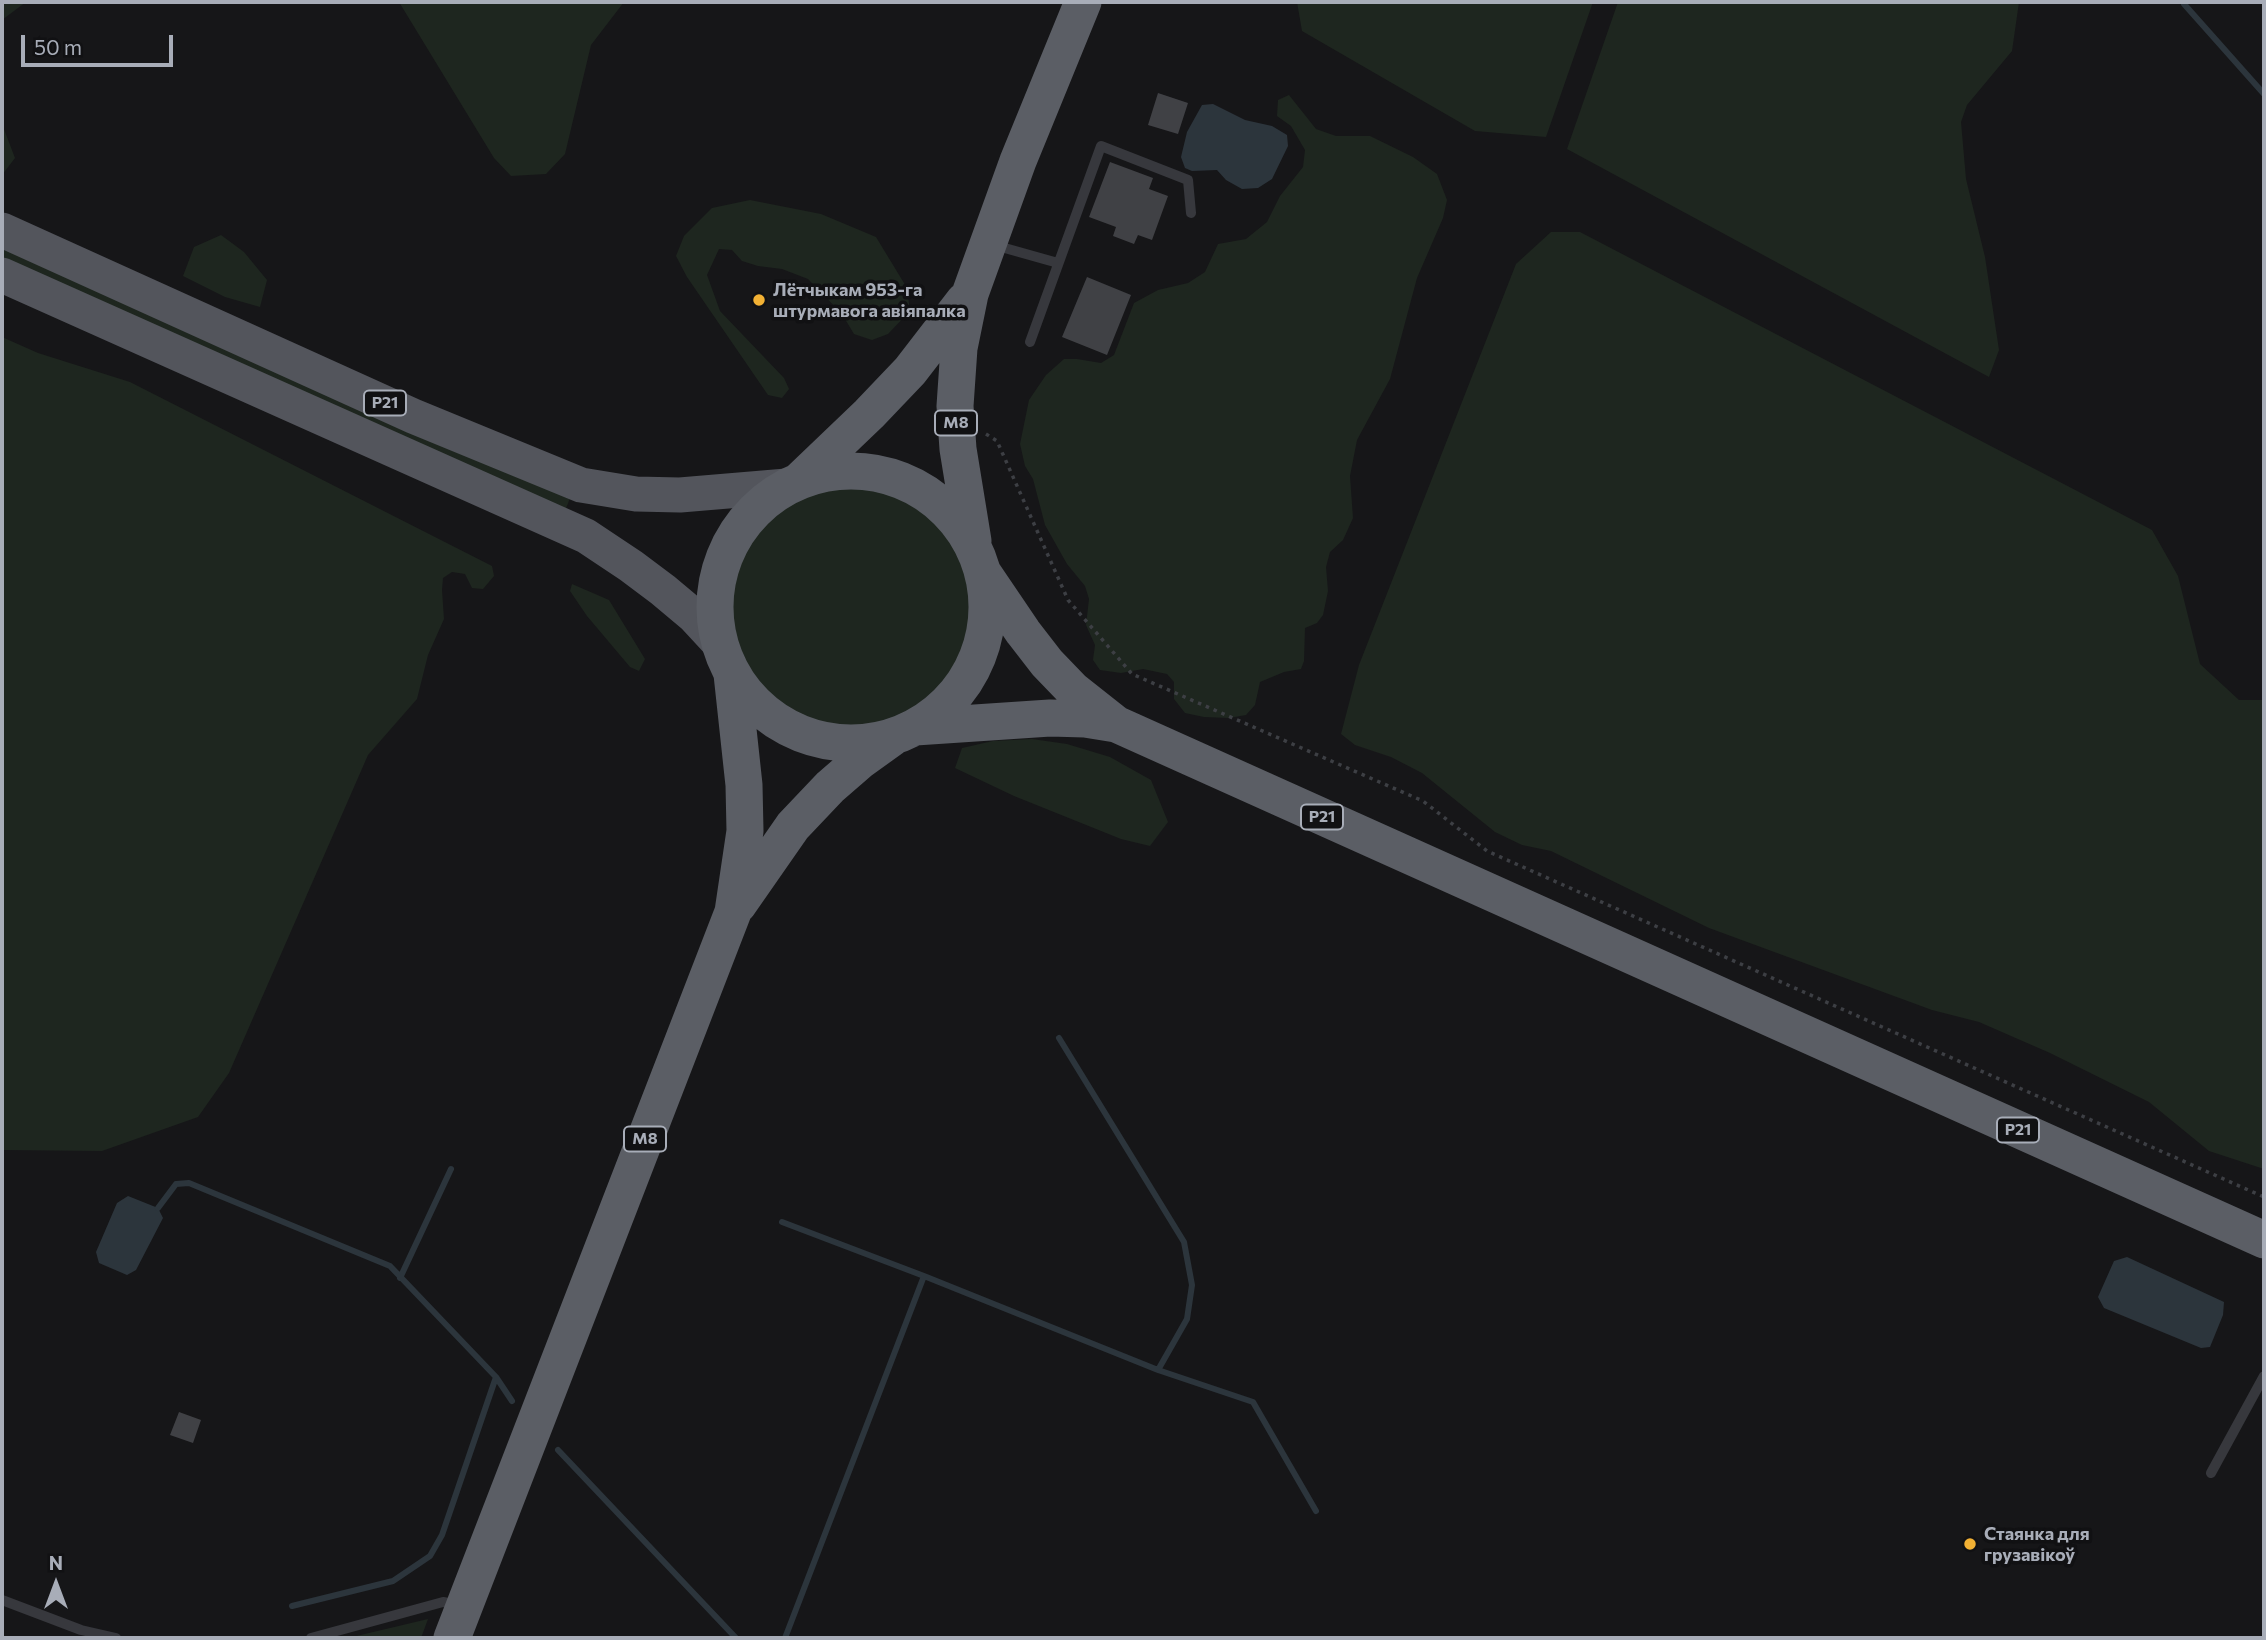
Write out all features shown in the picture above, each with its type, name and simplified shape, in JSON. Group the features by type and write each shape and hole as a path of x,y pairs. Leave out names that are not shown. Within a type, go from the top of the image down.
{"highway":[{"name":"М8","path":"733,912 793,826 830,787 860,761 939,710 961,687 974,664 984,636 987,609 965,497 956,421 959,348 970,294 1018,161 1083,2"},
{"name":"М8","path":"793,484 869,414 910,371 970,294"},
{"name":"М8","path":"459,1622 733,912 745,831 744,785 726,658 715,617 715,594 721,564 738,531 771,496 793,484 832,472 855,471 881,474 899,480 940,504 959,524 979,562"},
{"name":"Р21","path":"979,562 1023,632 1047,663 1073,690 1116,724 2264,1240"},
{"name":"М8","path":"726,658 756,704 783,725 809,737 835,742 866,742 906,731"},
{"name":"Р21","path":"906,731 1050,718 1085,719 1116,724"}],"main road":[{"name":"Р21","path":"2,230 413,416 581,485 658,495 719,493 793,484"},
{"name":"Р21","path":"2,275 586,536 631,566 694,616 726,658"}],"lane":[{"path":"1030,342 1101,146 1188,180 1191,212"},
{"path":"988,244 1058,263"},
{"path":"2211,1473 2264,1376"},
{"path":"2,1600 81,1630 116,1638"},
{"path":"311,1638 443,1602 459,1622"}],"path":[{"path":"956,421 973,425 997,441 1069,600 1132,674 1423,801 1487,851 2264,1196"}],"shaded area":[{"path":"2,2 26,2 2,20"},
{"path":"399,2 624,2 591,45 565,154 546,174 511,176 494,158"},
{"path":"1297,2 1593,2 1546,137 1475,131 1302,31"},
{"path":"1618,2 2019,2 2012,51 1967,105 1961,122 1966,179 1985,257 1999,350 1989,377 1567,149"},
{"path":"1289,95 1316,129 1336,136 1370,136 1413,157 1437,174 1447,200 1443,218 1417,278 1390,379 1357,440 1350,476 1353,518 1343,540 1330,552 1326,567 1328,591 1323,615 1317,623 1305,628 1304,661 1301,669 1284,672 1260,682 1255,705 1246,715 1229,718 1204,717 1185,713 1174,699 1174,682 1167,674 1143,669 1121,673 1100,670 1093,660 1095,645 1086,625 1089,599 1085,586 1067,564 1045,525 1020,444 1029,400 1046,375 1064,359 1101,363 1114,355 1134,303 1158,290 1188,283 1205,272 1218,244 1246,239 1267,222 1280,196 1303,167 1305,150 1291,126 1277,116 1278,100"},
{"path":"1213,104 1245,120 1272,126 1287,135 1288,146 1272,179 1258,188 1242,189 1226,180 1217,170 1192,171 1185,168 1181,157 1187,132 1202,105"},
{"path":"2,124 15,158 2,175"},
{"path":"750,200 821,214 876,237 907,288 910,311 888,334 872,340 854,334 842,314 808,279 782,269 742,261 732,250 719,249 707,275 720,311 784,378 789,389 782,398 768,395 687,277 676,256 684,236 712,208"},
{"path":"1551,232 1580,232 2152,530 2178,576 2200,664 2239,700 2264,700 2264,1169 2209,1151 2149,1102 2050,1053 1979,1022 1932,1010 1709,928 1551,851 1522,845 1495,832 1422,773 1391,757 1355,745 1341,734 1359,665 1516,264"},
{"path":"221,235 244,252 267,280 260,307 225,297 183,276 194,247"},
{"path":"2,244 570,498 565,511 2,258"},
{"path":"2,337 38,353 130,382 492,566 494,576 483,589 472,588 465,574 452,572 443,578 444,619 428,655 417,699 368,755 229,1073 198,1117 102,1151 2,1150"},
{"path":"848,481 895,491 916,502 935,517 950,536 961,557 971,604 961,651 950,672 935,691 916,706 895,717 848,727 801,717 780,706 761,691 746,672 735,651 725,604 735,557 746,536 761,517 780,502 801,491"},
{"path":"572,584 609,600 645,659 639,671 630,667 587,616 570,591"},
{"path":"1032,739 1067,744 1110,757 1151,780 1168,822 1150,846 1121,839 1014,796 955,768 962,748 993,741"},
{"path":"128,1196 158,1208 163,1218 136,1270 127,1275 99,1263 96,1252 117,1203"},
{"path":"2127,1257 2224,1302 2223,1315 2210,1347 2201,1348 2104,1308 2098,1297 2114,1261"},
{"path":"428,1619 421,1638 348,1638"}],"building":[{"path":"1158,93 1188,103 1178,134 1148,125"},
{"path":"1110,162 1153,178 1149,189 1168,196 1152,240 1138,235 1134,244 1113,236 1116,227 1089,217"},
{"path":"1087,277 1131,295 1107,355 1062,337"},
{"path":"179,1412 201,1420 193,1443 170,1435"}],"waterway":[{"path":"2184,4 2264,94"},
{"path":"1059,1038 1184,1242 1192,1285 1187,1319 1158,1370"},
{"path":"400,1278 451,1169"},
{"path":"158,1208 176,1184 189,1183 390,1266 496,1377 512,1401"},
{"path":"782,1222 924,1276"},
{"path":"785,1638 924,1276 1158,1370 1253,1402 1316,1511"},
{"path":"292,1606 393,1581 430,1556 442,1535 496,1377"},
{"path":"558,1450 736,1638"}],"place":[{"name":"Лётчыкам 953-га штурмавога авіяпалка","path":"759,300"},
{"name":"Стаянка для грузавікоў","path":"1970,1544"}]}
